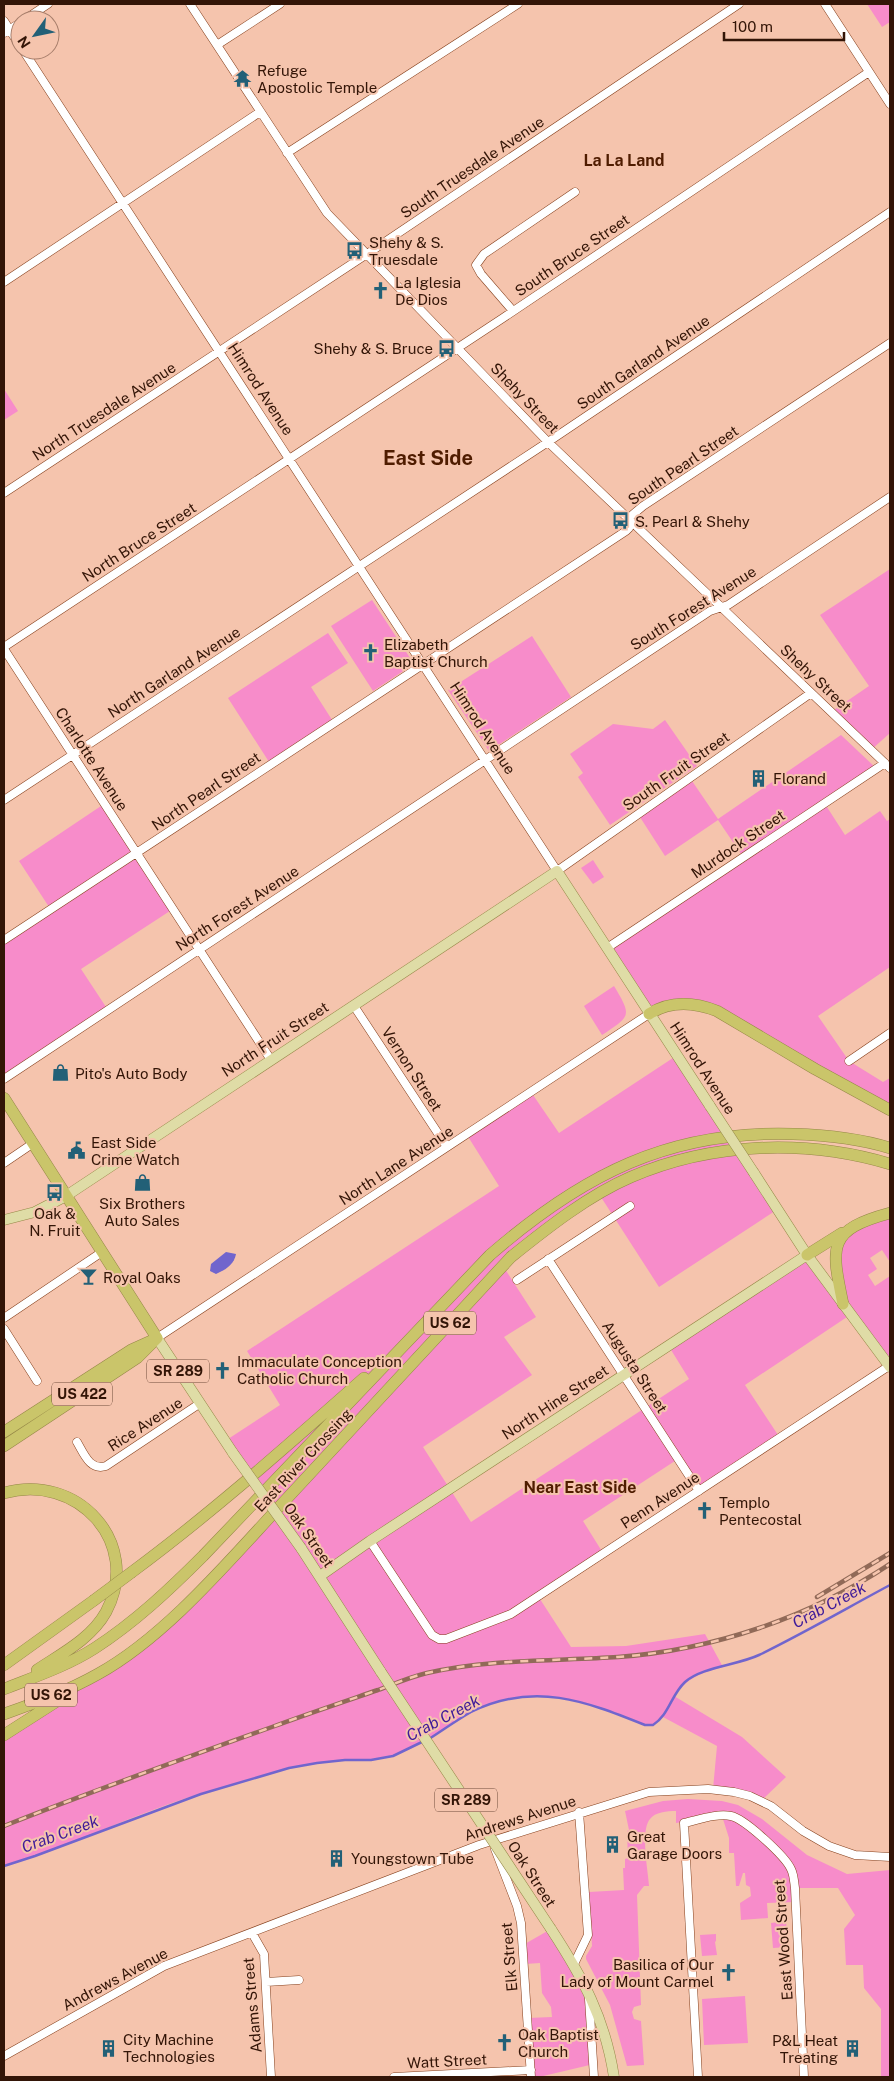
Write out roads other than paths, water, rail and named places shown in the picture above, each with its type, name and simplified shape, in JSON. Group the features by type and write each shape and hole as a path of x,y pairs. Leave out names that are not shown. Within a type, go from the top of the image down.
{"highway":[{"path":"649,1014 668,1005 684,1003 704,1006 717,1011 815,1069 890,1110"},
{"name":"Oak Street","path":"4,1098 157,1338"},
{"name":"East River Crossing","path":"4,1687 41,1674 93,1649 120,1631 157,1601 203,1556 490,1255 558,1200 585,1184 632,1162 701,1139 748,1134 836,1135 890,1148"},
{"name":"East River Crossing","path":"4,1714 35,1703 98,1674 150,1637 191,1600 511,1257 548,1228 599,1194 632,1176 675,1161 727,1150 781,1147 823,1150 868,1157 890,1164"},
{"path":"807,1254 857,1225 890,1214"},
{"path":"842,1233 835,1262 843,1304"},
{"path":"4,1665 202,1519 264,1468 426,1322"},
{"name":"US 422","path":"4,1432 131,1350 157,1338"},
{"name":"US 422","path":"4,1446 137,1358 157,1338"},
{"path":"4,1493 24,1488 44,1489 69,1496 80,1503 94,1515 108,1535 116,1570 114,1590 106,1612 86,1637 37,1669 4,1687"},
{"path":"4,1735 98,1674"}],"main road":[{"name":"Himrod Avenue","path":"558,871 649,1014 807,1254 890,1367"},
{"name":"North Fruit Street","path":"4,1220 35,1212 66,1196 558,871"},
{"name":"North Hine Street","path":"320,1576 370,1541 807,1254"},
{"name":"Oak Street","path":"157,1338 199,1404 320,1576 574,1964"},
{"name":"SR 289","path":"574,1964 588,1990 605,2035 614,2077"}],"street":[{"name":"Shehy Street","path":"190,4 320,204 548,442 888,766"},
{"path":"217,45 280,4"},
{"path":"288,153 518,4"},
{"name":"South Truesdale Avenue","path":"219,351 739,4"},
{"path":"825,4 890,104"},
{"path":"4,20 7,32"},
{"name":"Himrod Avenue","path":"29,60 558,871"},
{"name":"South Bruce Street","path":"290,459 869,72"},
{"path":"4,282 260,112"},
{"path":"513,311 481,274 476,265 484,254 575,192"},
{"name":"South Garland Avenue","path":"360,566 890,212"},
{"name":"South Pearl Street","path":"423,664 626,531 634,514 643,506 890,343"},
{"name":"North Truesdale Avenue","path":"4,493 219,351"},
{"name":"North Bruce Street","path":"4,648 290,459"},
{"name":"South Forest Avenue","path":"486,760 712,609 728,605 890,497"},
{"name":"North Garland Avenue","path":"4,800 360,566"},
{"name":"Charlotte Avenue","path":"4,648 271,1060"},
{"name":"North Pearl Street","path":"4,940 423,664"},
{"name":"South Fruit Street","path":"558,871 811,693"},
{"name":"North Forest Avenue","path":"4,1079 486,760"},
{"name":"Murdock Street","path":"607,948 888,766"},
{"name":"Vernon Street","path":"354,1006 447,1147"},
{"name":"North Lane Avenue","path":"157,1338 649,1014"},
{"path":"849,1061 890,1033"},
{"path":"4,1163 32,1144"},
{"path":"517,1280 630,1206"},
{"path":"4,1318 102,1252"},
{"name":"Augusta Street","path":"548,1259 699,1491"},
{"path":"4,1329 37,1381"},
{"name":"Penn Avenue","path":"370,1541 432,1635 439,1640 446,1639 479,1628 511,1614 890,1367"},
{"name":"Rice Avenue","path":"77,1442 93,1466 100,1468 106,1466 199,1404"},
{"name":"Andrews Avenue","path":"4,2056 151,1972 489,1841 656,1790 724,1789 750,1796 766,1803 817,1840 835,1848 867,1857 890,1857"},
{"path":"574,1964 588,1935 579,1812"},
{"name":"East Wood Street","path":"698,2077 684,1823 726,1815 740,1819 755,1830 791,1868 795,1888 804,2077"},
{"name":"Elk Street","path":"489,1841 495,1850 517,1906 521,1923 531,2074"},
{"name":"Adams Street","path":"252,1933 264,1954 271,2077"},
{"path":"266,1982 299,1980"},
{"path":"588,1990 594,2077"},
{"name":"Watt Street","path":"394,2077 531,2074"}],"waterway":[{"name":"Crab Creek","path":"429,1739 471,1712 494,1703 538,1696 580,1702 645,1725 653,1725 663,1716 680,1687 692,1677 759,1655 890,1585"},
{"name":"Crab Creek","path":"4,1866 201,1794 289,1768 317,1763 371,1760 393,1756 424,1741"}],"railway":[{"path":"817,1597 890,1553"},
{"path":"4,1826 298,1717 421,1675 450,1668 474,1665 618,1657 690,1647 760,1628 794,1615 827,1600 890,1564"}],"place":[{"name":"Refuge Apostolic Temple","path":"243,79"},
{"name":"Shehy & S. Truesdale","path":"355,251"},
{"name":"La Iglesia De Dios","path":"381,291"},
{"name":"Shehy & S. Bruce","path":"447,348"},
{"name":"S. Pearl & Shehy","path":"621,521"},
{"name":"Elizabeth Baptist Church","path":"370,653"},
{"name":"Florand","path":"759,778"},
{"name":"Pito's Auto Body","path":"61,1073"},
{"name":"East Side Crime Watch","path":"77,1151"},
{"name":"Six Brothers Auto Sales","path":"142,1182"},
{"name":"Oak & N. Fruit","path":"55,1192"},
{"name":"Royal Oaks","path":"89,1277"},
{"name":"Immaculate Conception Catholic Church","path":"223,1370"},
{"name":"Templo Pentecostal","path":"705,1511"},
{"name":"Great Garage Doors","path":"613,1845"},
{"name":"Youngstown Tube","path":"337,1858"},
{"name":"Basilica of Our Lady of Mount Carmel","path":"728,1973"},
{"name":"Oak Baptist Church","path":"504,2043"},
{"name":"City Machine Technologies","path":"109,2048"},
{"name":"P&L Heat Treating","path":"852,2049"}],"district":[{"name":"La La Land","path":"624,160"},
{"name":"East Side","path":"428,458"},
{"name":"Near East Side","path":"580,1487"}]}
